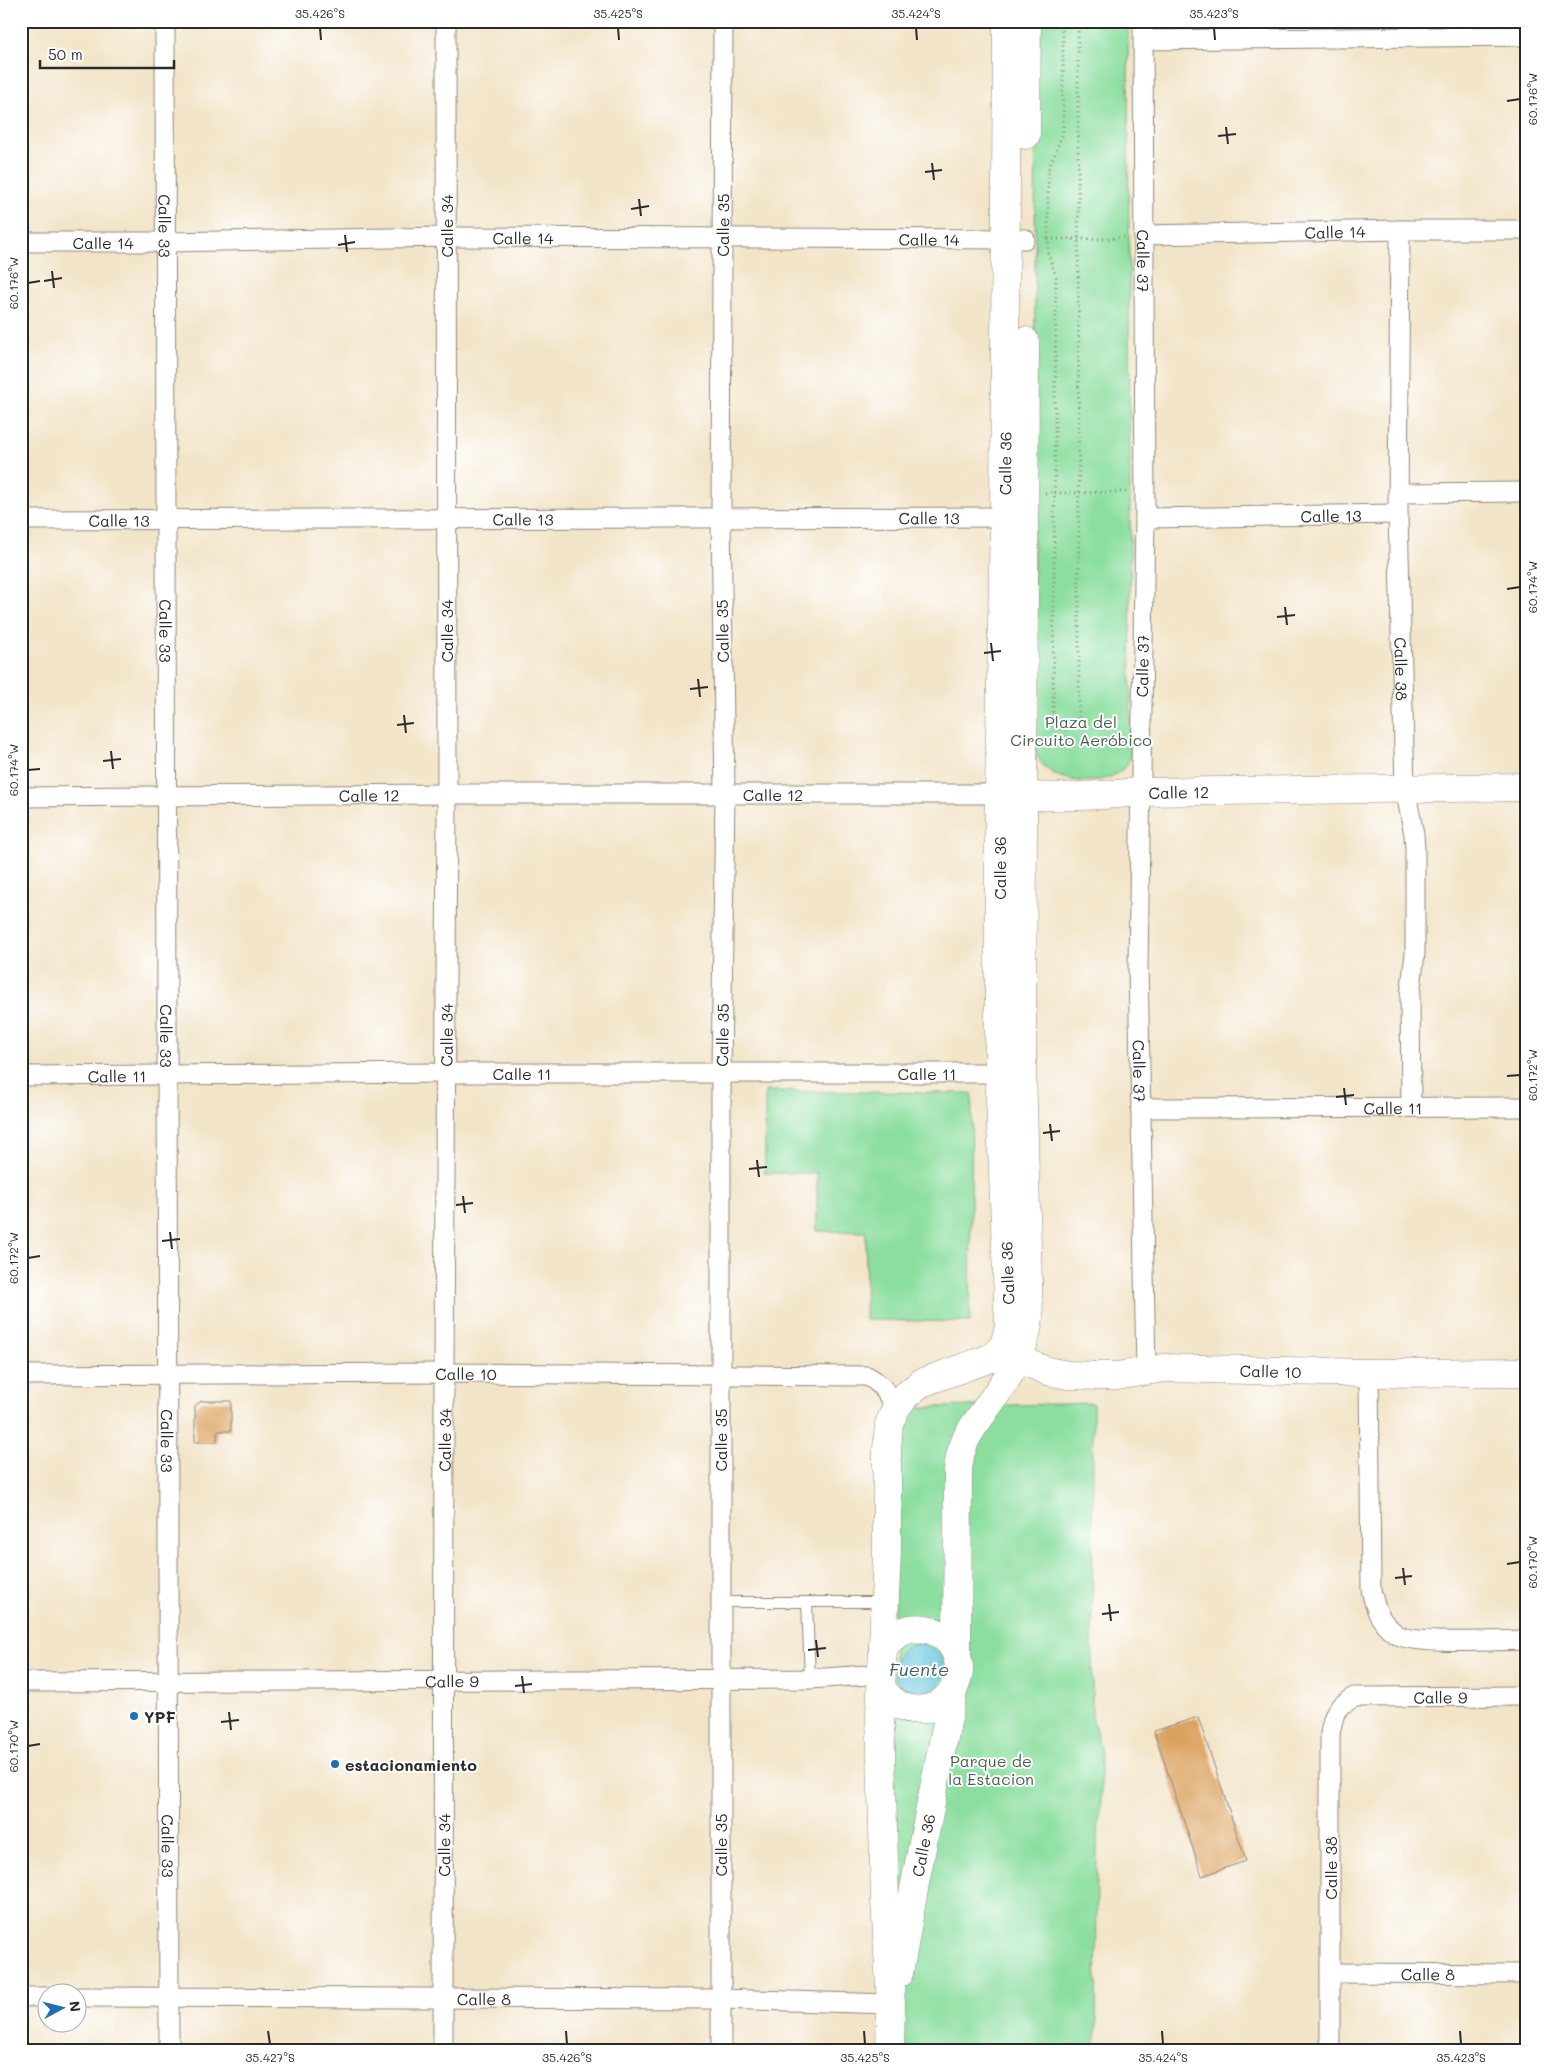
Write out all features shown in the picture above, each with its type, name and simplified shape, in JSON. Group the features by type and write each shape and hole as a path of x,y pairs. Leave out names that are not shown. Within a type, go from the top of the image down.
{"street":[{"name":"Calle 33","path":"165,21 167,242 169,2050"},
{"name":"Calle 34","path":"443,2050 447,794 446,21"},
{"name":"Calle 35","path":"721,2050 720,1376 721,1073 725,794 721,518 723,21"},
{"name":"Calle 36","path":"1007,21 1027,239"},
{"name":"Calle 36","path":"890,2050 891,2004 885,1900 880,1715 886,1602 887,1449 889,1424 896,1408 905,1396 921,1383 993,1357 1004,1345 1009,1327 1011,795 1027,239 1027,21"},
{"name":"Calle 37","path":"1143,21 1145,518 1138,966 1146,1370"},
{"path":"1143,40 1526,36"},
{"name":"Calle 14","path":"1144,236 1400,230 1526,230"},
{"name":"Calle 38","path":"1400,230 1398,514 1404,789 1414,834 1415,953 1410,996 1411,1106"},
{"name":"Calle 14","path":"21,242 167,242 446,237 1027,239"},
{"path":"1398,493 1526,492"},
{"name":"Calle 13","path":"21,520 721,518 1018,509"},
{"name":"Calle 13","path":"1145,518 1398,514"},
{"name":"Calle 12","path":"21,797 447,794 1099,796 1140,792 1526,786"},
{"name":"Calle 36","path":"956,1656 958,1468 962,1447 970,1430 1008,1379 1019,1359 1027,1333 1029,1318 1011,1071"},
{"name":"Calle 11","path":"21,1076 1011,1071"},
{"name":"Calle 11","path":"1141,1108 1526,1107"},
{"name":"Calle 10","path":"1019,1359 1047,1371 1068,1375 1117,1376 1164,1368 1369,1373 1526,1372"},
{"name":"Calle 10","path":"21,1375 444,1373 867,1376 877,1381 884,1388 896,1408"},
{"path":"1369,1373 1371,1588 1375,1610 1384,1623 1398,1635 1417,1641 1526,1640"},
{"path":"918,1628 937,1632 952,1646 956,1656 959,1666 954,1688 948,1697 939,1704 918,1710 897,1704 882,1670 898,1633 918,1628"},
{"name":"Calle 9","path":"21,1682 443,1682 810,1679 882,1670"},
{"name":"Calle 36","path":"891,2004 902,1960 916,1878 954,1688"},
{"name":"Calle 9","path":"1354,1697 1526,1696"},
{"name":"Calle 38","path":"1330,2050 1330,1734 1337,1707 1354,1697"},
{"name":"Calle 8","path":"1330,1973 1526,1974"},
{"path":"21,1997 38,1997"},
{"name":"Calle 8","path":"88,1998 720,1999 891,2004"}],"lane":[{"path":"720,1602 886,1602"},
{"path":"807,1602 810,1679"}],"path":[{"path":"1027,239 1048,170 1063,133 1062,34 1059,21"},
{"path":"1027,239 1048,253 1056,277 1053,719 1059,728 1065,730 1075,725 1079,719 1078,21"},
{"path":"1027,239 1144,236"},
{"path":"1018,509 1054,493 1145,492"}],"green space":[{"name":"Plaza del Circuito Aeróbico","path":"1036,21 1128,21 1131,753 1126,766 1117,773 1108,778 1085,781 1062,777 1052,773 1044,766 1036,751 1033,734"},
{"path":"765,1091 972,1093 970,1322 865,1320 866,1232 817,1231 817,1173 765,1173"},
{"name":"Parque de la Estacion","path":"1093,1403 1092,1716 1101,1751 1101,1797 1097,1848 1096,2050 890,2050 896,1408"}],"water":[{"name":"Fuente","path":"914,1644 924,1644 937,1651 944,1664 944,1674 937,1687 924,1694 914,1694 905,1690 898,1683 894,1674 894,1664 898,1655 905,1648"}],"building":[{"path":"201,1401 231,1401 231,1431 217,1431 217,1442 195,1442 195,1406"},
{"path":"1198,1717 1246,1861 1202,1876 1154,1731"}],"place":[{"name":"YPF","path":"134,1716"},
{"name":"estacionamiento","path":"335,1764"}]}
